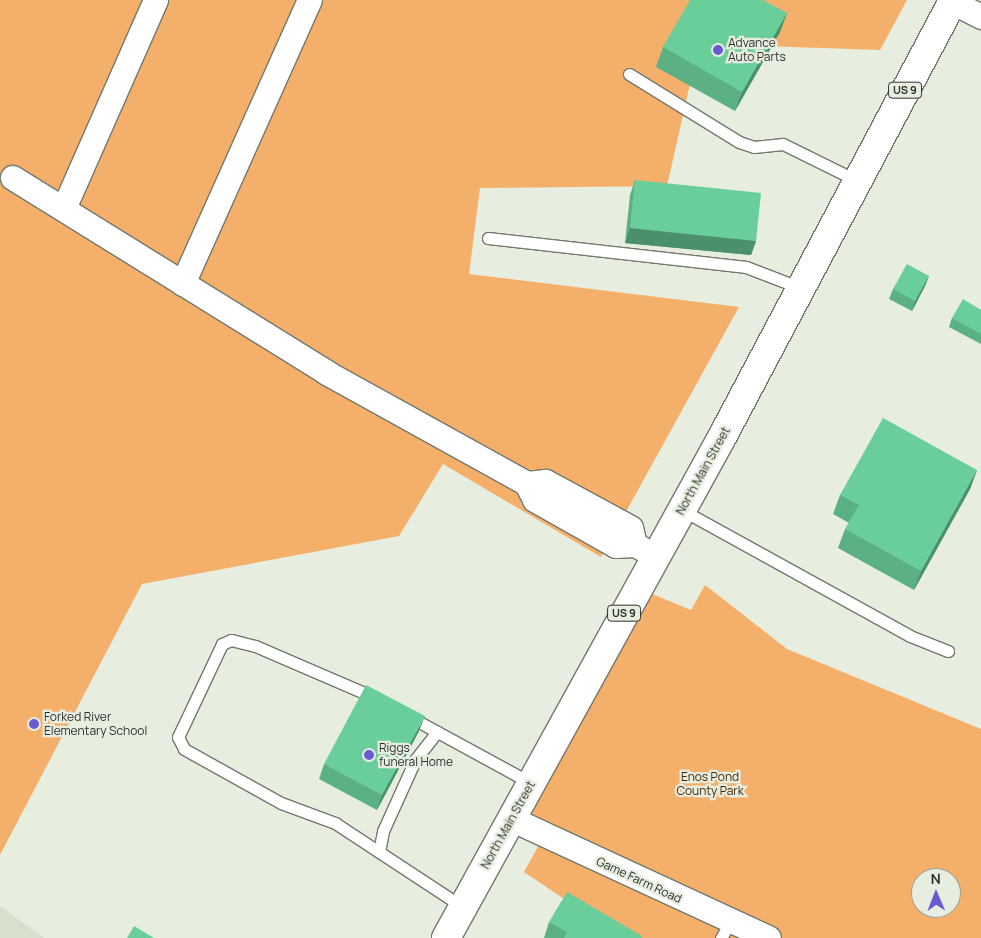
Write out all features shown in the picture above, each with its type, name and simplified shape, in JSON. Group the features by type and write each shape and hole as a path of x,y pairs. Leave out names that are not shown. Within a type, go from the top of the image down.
{"highway":[{"name":"North Main Street","path":"446,938 531,783 646,550 682,510 953,1"}],"street":[{"path":"64,209 156,0"},
{"path":"183,284 310,0"},
{"path":"953,1 981,17"},
{"path":"13,178 327,373 527,484 546,482 631,528 646,550"},
{"name":"Game Farm Road","path":"511,820 726,930 769,938"}],"lane":[{"path":"629,74 739,142 754,147 783,144 858,181"},
{"path":"488,238 746,267 801,288"},
{"path":"682,510 910,636 948,651"},
{"path":"463,907 335,823 281,803 184,749 178,737 222,644 231,640 256,646 392,707 531,783"},
{"path":"379,852 383,831 415,760 437,732"}],"shaded area":[{"path":"0,906 44,938 0,938"}],"green space":[{"path":"0,0 907,0 880,50 699,44 667,186 480,188 469,274 739,307 601,557 443,464 399,536 142,584 0,855"},
{"name":"Enos Pond County Park","path":"705,585 787,649 981,729 981,938 634,938 582,911 524,872 540,843 511,819 638,588 691,610"}],"building":[{"name":"Advance Auto Parts","path":"690,0 763,0 787,13 742,92 663,47"},
{"path":"635,180 761,193 756,241 630,228"},
{"path":"907,264 929,276 915,301 893,289"},
{"path":"963,299 981,310 981,334 952,318"},
{"path":"883,418 977,470 921,571 845,529 859,505 840,495"},
{"name":"Riggs funeral Home","path":"366,685 425,716 382,795 324,764"},
{"path":"567,892 642,936 641,938 564,938 567,932 549,922"},
{"path":"134,926 154,938 127,938"}],"place":[{"name":"Advance Auto Parts","path":"718,50"},
{"name":"Forked River Elementary School","path":"34,724"},
{"name":"Riggs funeral Home","path":"369,755"}]}
